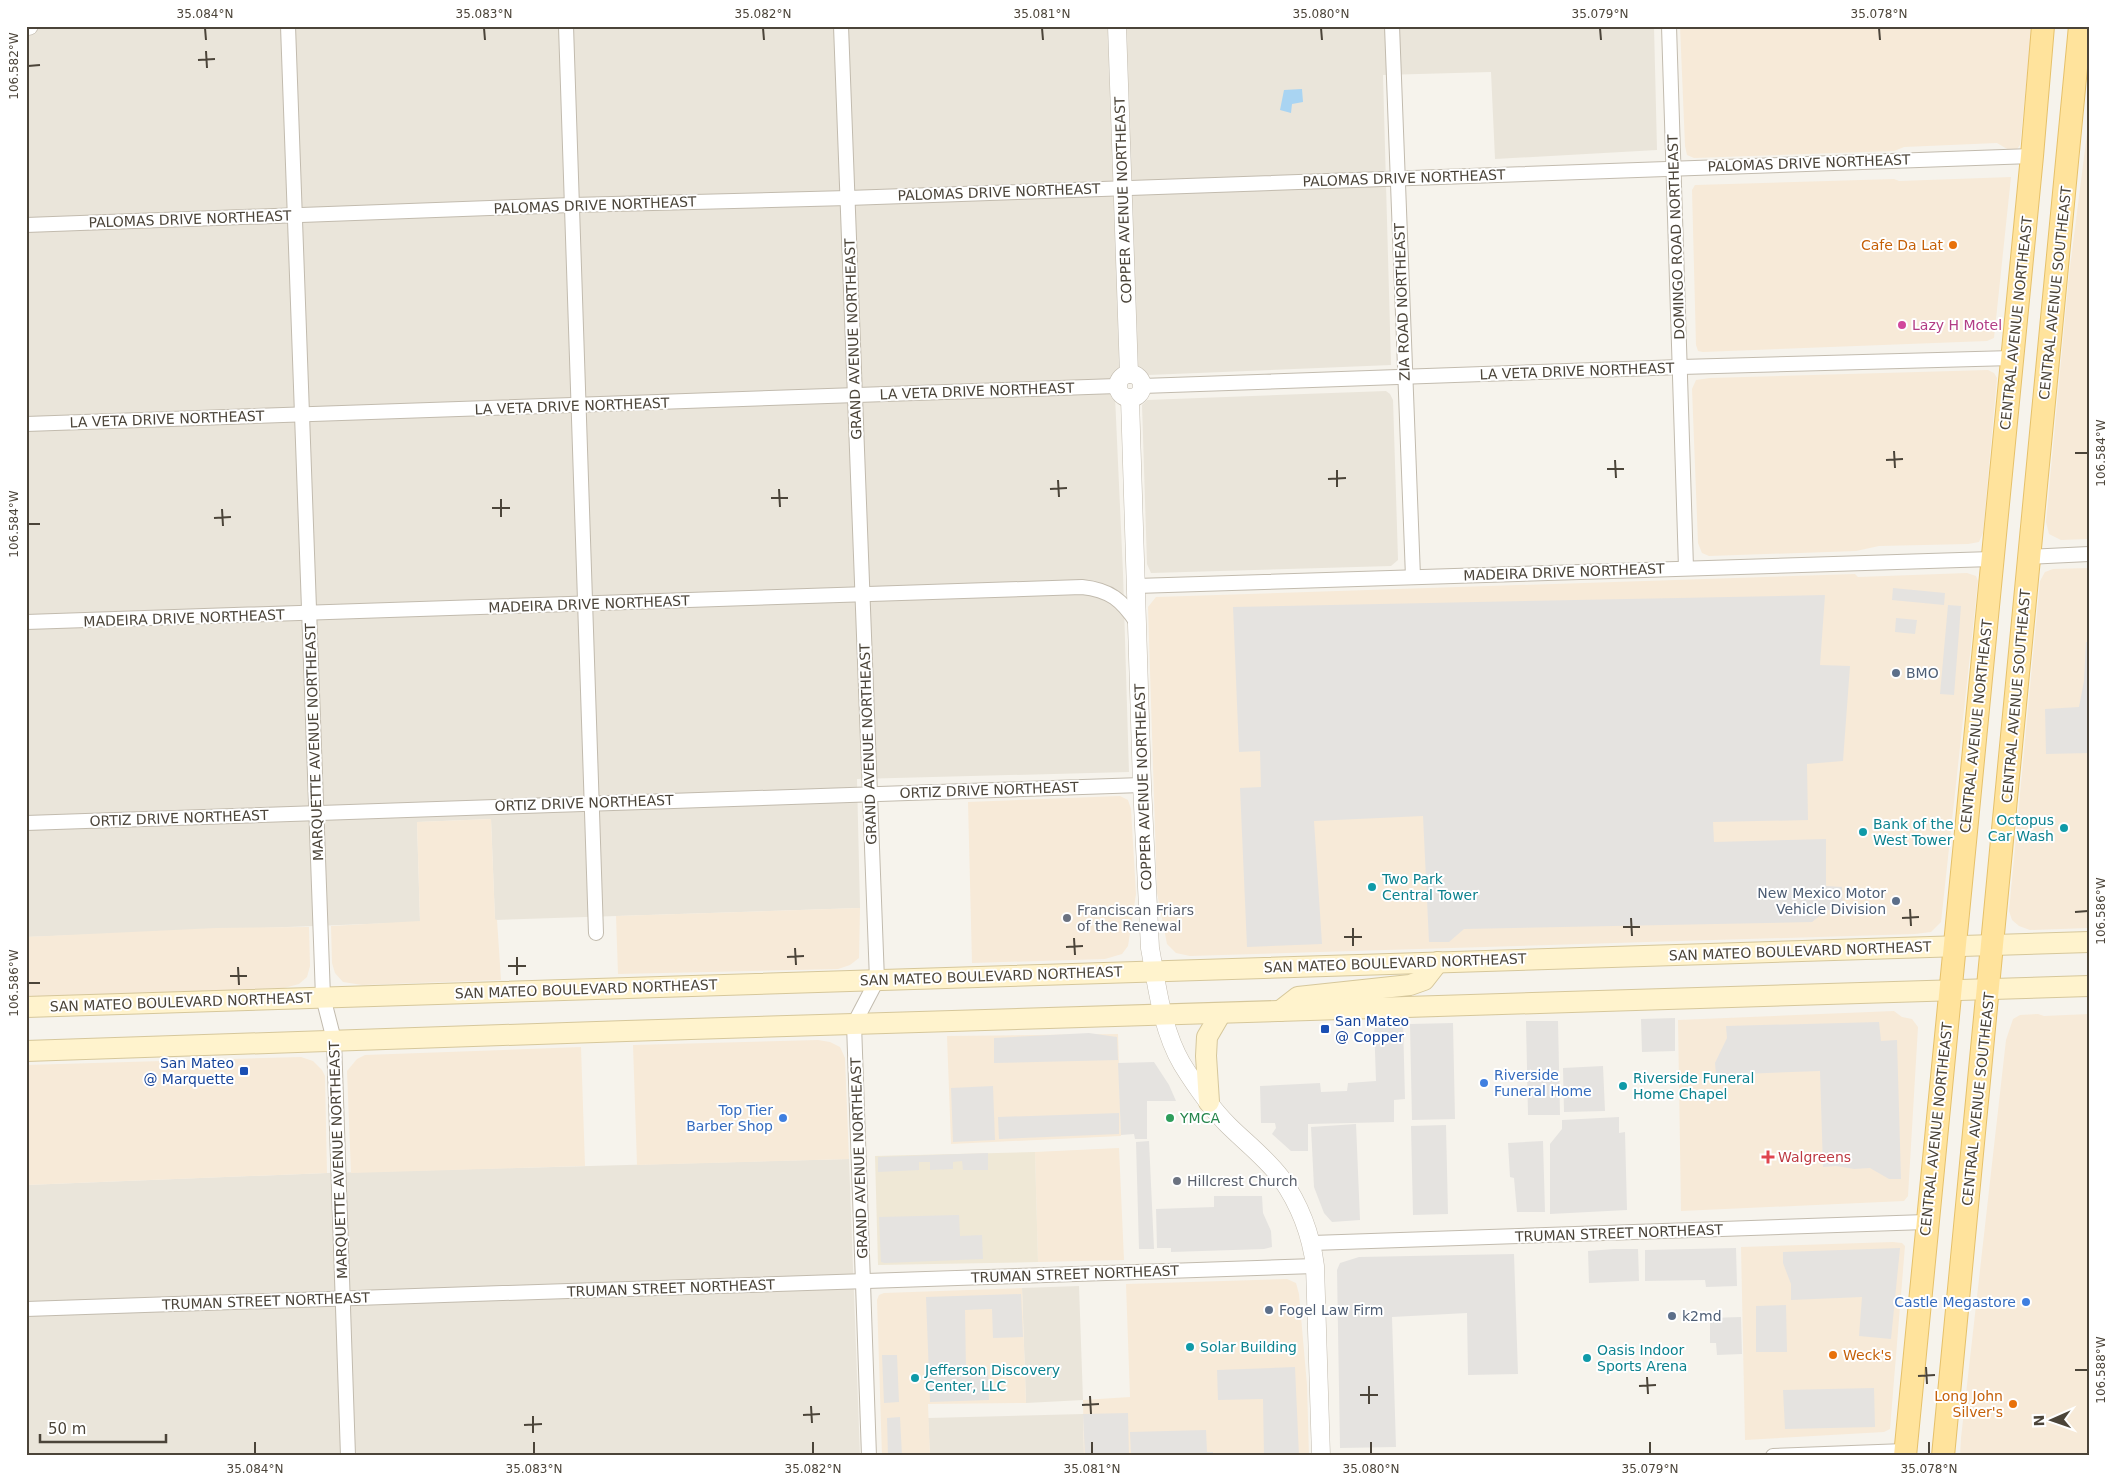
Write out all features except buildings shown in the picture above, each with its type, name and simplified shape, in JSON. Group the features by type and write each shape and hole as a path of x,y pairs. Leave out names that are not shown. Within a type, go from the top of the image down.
{"main road":[{"name":"CENTRAL AVENUE NORTHEAST","path":"1905,1454 1926,1222 1951,991 2013,358 2043,26"},
{"name":"CENTRAL AVENUE SOUTHEAST","path":"1943,1456 2080,26"},
{"name":"SAN MATEO BOULEVARD NORTHEAST","path":"26,1007 2089,942"},
{"path":"1280,1011 1298,997 1410,985 1424,980 1430,975 1438,962"},
{"path":"26,1051 2089,986"},
{"path":"1209,1102 1206,1056 1207,1037 1222,1013"}],"street":[{"name":"MARQUETTE AVENUE NORTHEAST","path":"288,26 323,997 334,1040 348,1456"},
{"path":"566,26 596,933"},
{"name":"GRAND AVENUE NORTHEAST","path":"841,26 877,980 854,1024 869,1456"},
{"name":"COPPER AVENUE NORTHEAST","path":"1117,26 1142,785 1150,948 1163,1014 1170,1038 1181,1062 1226,1123 1281,1178 1300,1210 1312,1243 1315,1266 1321,1456"},
{"name":"ZIA ROAD NORTHEAST","path":"1392,26 1413,577"},
{"name":"DOMINGO ROAD NORTHEAST","path":"1669,26 1686,568"},
{"name":"PALOMAS DRIVE NORTHEAST","path":"26,225 2032,156"},
{"name":"LA VETA DRIVE NORTHEAST","path":"26,424 1680,367 2013,358"},
{"path":"2030,557 2089,554"},
{"name":"MADEIRA DRIVE NORTHEAST","path":"1136,586 1992,559"},
{"name":"MADEIRA DRIVE NORTHEAST","path":"26,622 1082,587 1107,592 1127,608 1137,623"},
{"name":"ORTIZ DRIVE NORTHEAST","path":"26,823 1142,785"},
{"name":"TRUMAN STREET NORTHEAST","path":"1312,1243 1926,1222"},
{"name":"TRUMAN STREET NORTHEAST","path":"26,1309 1315,1266"},
{"path":"1773,1456 1905,1454"}],"shaded area":[{"path":"26,26 1654,26 1657,150 1495,159 1491,72 1383,75 1391,365 1148,375 1114,374 1129,772 857,779 860,908 495,920 491,819 417,822 420,922 26,937"},
{"path":"1680,26 2032,26 2020,145 2017,149 2009,150 1997,143 1904,147 1894,151 1694,158 1687,155 1685,146"},
{"path":"2089,118 2089,539 2061,540 2049,534 2046,522 2069,275"},
{"path":"2011,177 1994,338 1987,341 1698,351 1696,345 1692,190 1695,185"},
{"path":"1988,370 1994,373 1997,378 1983,533 1979,542 1968,544 1879,546 1856,551 1709,556 1702,553 1698,543 1692,389 1696,380 1710,378"},
{"path":"1386,391 1393,400 1398,560 1391,566 1151,573 1147,564 1142,405 1147,400"},
{"path":"2089,568 2089,928 2030,930 2019,926 2012,920 2009,911 2040,581 2045,572 2053,569"},
{"path":"1967,573 1976,576 1978,581 1941,922 1931,932 1190,956 1176,953 1167,944 1157,893 1148,607 1156,597 1855,574 1858,577"},
{"path":"1893,588 1945,593 1944,605 1892,600"},
{"path":"1825,595 1820,665 1850,666 1843,761 1807,764 1808,820 1713,822 1714,842 1826,839 1826,886 1842,887 1843,909 1827,910 1812,922 1464,929 1449,942 1429,942 1423,816 1314,821 1322,944 1247,947 1240,788 1261,787 1260,751 1239,752 1233,607"},
{"path":"1948,605 1961,606 1954,695 1940,694"},
{"path":"1896,618 1917,620 1915,634 1895,632"},
{"path":"2086,642 2089,642 2089,753 2046,754 2045,709 2079,707 2084,681"},
{"path":"1120,796 1128,800 1131,809 1136,894 1128,946 1122,954 1105,959 972,963 968,802"},
{"path":"491,819 495,919 497,920 501,980 362,985 343,982 335,973 332,963 331,926 420,921 417,822"},
{"path":"860,908 859,958 850,965 838,969 618,974 616,916"},
{"path":"309,927 310,966 307,977 299,984 284,988 26,997 26,937 216,928"},
{"path":"1894,1011 1902,1017 1912,1019 1918,1027 1908,1196 1904,1201 1681,1211 1678,1020"},
{"path":"2038,1014 2044,1016 2089,1014 2089,1456 1960,1456 2006,1040 2013,1019 2020,1015"},
{"path":"1675,1018 1675,1051 1642,1052 1641,1019"},
{"path":"1526,1021 1558,1021 1560,1115 1528,1115"},
{"path":"1403,1022 1405,1099 1394,1100 1394,1122 1308,1124 1308,1151 1291,1151 1272,1134 1276,1128 1275,1123 1261,1123 1260,1086 1320,1083 1321,1092 1347,1091 1348,1083 1376,1081 1374,1023"},
{"path":"1879,1022 1881,1041 1897,1040 1901,1179 1889,1179 1870,1168 1823,1167 1820,1071 1716,1075 1715,1063 1727,1038 1726,1026"},
{"path":"1453,1023 1455,1119 1412,1120 1410,1024"},
{"path":"1089,1033 1117,1037 1118,1060 994,1063 994,1038"},
{"path":"1118,1034 1121,1136 951,1144 947,1036"},
{"path":"818,1040 830,1042 840,1047 845,1058 849,1159 637,1165 633,1045"},
{"path":"581,1047 585,1166 351,1173 347,1071 357,1059 365,1055"},
{"path":"301,1057 313,1061 325,1076 327,1173 26,1185 26,1065"},
{"path":"1154,1062 1169,1085 1176,1101 1147,1101 1147,1139 1135,1139 1134,1134 1121,1135 1118,1063"},
{"path":"1603,1066 1605,1111 1564,1112 1563,1068"},
{"path":"993,1086 995,1140 953,1142 951,1088"},
{"path":"1119,1113 1119,1134 999,1139 998,1117"},
{"path":"1619,1117 1619,1133 1625,1132 1627,1210 1550,1214 1550,1144 1562,1129 1562,1120"},
{"path":"1356,1124 1360,1220 1332,1222 1324,1213 1314,1187 1311,1127"},
{"path":"1446,1125 1448,1214 1413,1215 1411,1126"},
{"path":"1149,1141 1154,1249 1139,1249 1136,1142"},
{"path":"1543,1141 1545,1212 1517,1212 1514,1178 1510,1177 1508,1143"},
{"path":"1119,1148 1124,1260 1038,1262 1035,1152"},
{"path":"1035,1152 1038,1262 878,1265 875,1156"},
{"path":"988,1153 988,1170 963,1170 962,1161 953,1162 953,1169 930,1170 930,1162 919,1162 919,1170 878,1172 878,1157"},
{"path":"849,1159 860,1456 26,1456 26,1185 327,1173"},
{"path":"1214,1196 1262,1196 1263,1213 1271,1231 1272,1247 1264,1249 1171,1252 1171,1248 1157,1248 1156,1209 1214,1207"},
{"path":"959,1215 960,1236 982,1235 983,1259 881,1262 879,1217"},
{"path":"1902,1243 1905,1246 1890,1429 1884,1432 1745,1440 1741,1247"},
{"path":"1736,1248 1737,1286 1706,1287 1705,1280 1645,1281 1645,1250"},
{"path":"1900,1248 1891,1339 1859,1336 1862,1297 1791,1300 1791,1284 1783,1263 1783,1252"},
{"path":"1638,1249 1639,1281 1589,1283 1588,1251"},
{"path":"1514,1254 1518,1374 1468,1375 1467,1313 1392,1317 1396,1447 1340,1448 1337,1270 1340,1263 1359,1257"},
{"path":"1287,1279 1296,1283 1299,1294 1307,1385 1309,1456 1084,1456 1083,1400 1130,1397 1126,1284"},
{"path":"1079,1286 1083,1400 1026,1403 1022,1288"},
{"path":"1022,1288 1026,1403 928,1404 930,1456 882,1456 877,1300 879,1295 884,1293"},
{"path":"1021,1294 1023,1337 993,1338 992,1309 965,1310 966,1369 988,1369 989,1400 930,1402 926,1297"},
{"path":"1786,1305 1787,1352 1756,1352 1756,1306"},
{"path":"1741,1317 1742,1354 1717,1355 1716,1343 1710,1343 1710,1318"},
{"path":"882,1355 897,1355 899,1402 884,1403"},
{"path":"1295,1367 1299,1456 1264,1456 1263,1399 1218,1400 1217,1370"},
{"path":"1874,1388 1875,1427 1785,1429 1783,1390"},
{"path":"1128,1413 1129,1456 1085,1456 1083,1414"},
{"path":"1083,1414 1084,1456 930,1456 928,1418"},
{"path":"900,1417 902,1456 888,1456 887,1418"},
{"path":"1206,1430 1207,1452 1213,1452 1213,1456 1131,1456 1130,1432"}],"water":[{"path":"1302,89 1303,102 1292,104 1291,113 1280,110 1284,90"}],"place":[{"name":"Cafe Da Lat","path":"1953,245"},
{"name":"Lazy H Motel","path":"1902,325"},
{"name":"BMO","path":"1896,673"},
{"name":"Octopus Car Wash","path":"2064,828"},
{"name":"Bank of the West Tower","path":"1863,832"},
{"name":"Two Park Central Tower","path":"1372,887"},
{"name":"New Mexico Motor Vehicle Division","path":"1896,901"},
{"name":"Franciscan Friars of the Renewal","path":"1067,918"},
{"name":"San Mateo @ Copper","path":"1325,1029"},
{"name":"San Mateo @ Marquette","path":"244,1071"},
{"name":"Riverside Funeral Home","path":"1484,1083"},
{"name":"Riverside Funeral Home Chapel","path":"1623,1086"},
{"name":"Top Tier Barber Shop","path":"783,1118"},
{"name":"YMCA","path":"1170,1118"},
{"name":"Walgreens","path":"1768,1157"},
{"name":"Hillcrest Church","path":"1177,1181"},
{"name":"Castle Megastore","path":"2026,1302"},
{"name":"Fogel Law Firm","path":"1269,1310"},
{"name":"k2md","path":"1672,1316"},
{"name":"Solar Building","path":"1190,1347"},
{"name":"Weck's","path":"1833,1355"},
{"name":"Oasis Indoor Sports Arena","path":"1587,1358"},
{"name":"Jefferson Discovery Center, LLC","path":"915,1378"},
{"name":"Long John Silver's","path":"2013,1404"}]}
